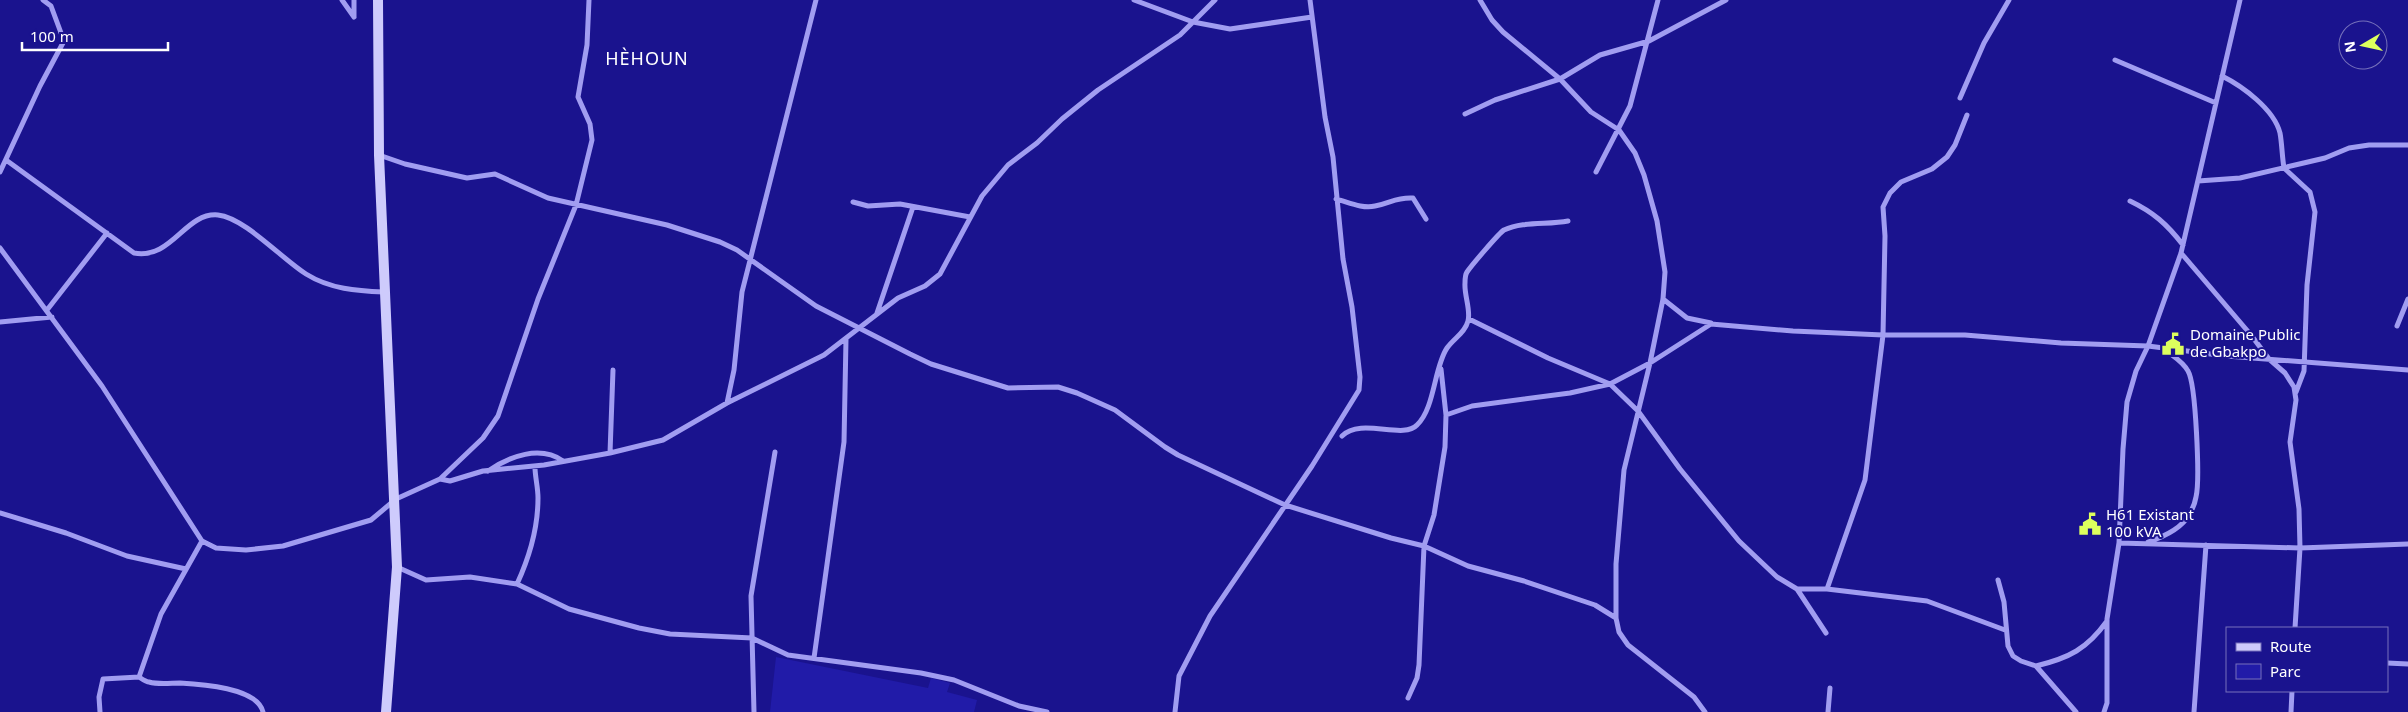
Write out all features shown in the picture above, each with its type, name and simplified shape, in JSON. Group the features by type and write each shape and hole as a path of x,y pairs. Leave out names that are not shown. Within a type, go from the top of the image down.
{"main road":[{"path":"378,0 379,155 384,292 396,499 397,567 386,712"}],"street":[{"path":"0,172 40,86 64,41 51,6 43,0"},
{"path":"342,0 354,17 354,0"},
{"path":"0,248 102,386 202,541 216,548 246,550 283,546 371,520 396,499 440,479 483,438 498,416 538,299 576,205 592,140 590,124 578,97 587,45 589,0"},
{"path":"727,403 734,370 742,292 816,0"},
{"path":"1134,0 1193,22 1230,29 1312,17"},
{"path":"440,479 450,481 488,471 535,467 610,453 663,440 727,403 815,360 861,328 898,298 924,286 940,274 982,196 1008,165 1037,144 1062,119 1098,90 1180,36 1214,0"},
{"path":"1175,712 1179,676 1210,616 1285,505 1359,390 1360,377 1352,307 1343,259 1333,157 1325,117 1310,0"},
{"path":"1480,0 1492,20 1503,32 1560,79 1590,112 1619,130 1635,153 1644,175 1657,221 1665,272 1663,299 1650,363 1623,477 1616,564 1616,618 1619,632 1628,645 1694,697 1705,712"},
{"path":"1596,172 1630,106 1649,41 1658,0"},
{"path":"1465,114 1501,98 1560,79 1600,55 1649,41 1726,0"},
{"path":"1960,98 1984,43 2009,0"},
{"path":"2104,712 2107,703 2107,620 2119,543 2127,402 2136,371 2148,346 2181,253 2240,0"},
{"path":"2115,60 2216,103"},
{"path":"2222,76 2248,92 2271,117 2279,131 2284,168 2310,192 2315,212 2307,293 2304,371 2296,393 2290,442 2299,509 2300,548 2295,627"},
{"path":"1827,589 1865,480 1883,335 1885,236 1883,206 1890,193 1901,182 1932,169 1946,157 1955,145 1967,115"},
{"path":"2198,181 2240,178 2325,158 2369,144 2408,145"},
{"path":"379,155 404,164 467,178 496,174 548,198 667,225 720,242 750,259 816,306 931,364 1008,388 1058,387 1077,393 1115,410 1165,448 1285,505 1391,538 1424,546 1468,566 1596,605 1616,618"},
{"path":"6,160 134,253 145,255 164,248 196,222 208,216 219,215 249,230 280,256 308,275 327,284 352,290 384,292"},
{"path":"1336,199 1365,207 1375,206 1400,197 1413,198 1426,219"},
{"path":"2130,201 2153,213 2168,225 2183,245"},
{"path":"853,202 868,206 892,204 970,217"},
{"path":"876,314 913,207"},
{"path":"1342,436 1353,428 1405,430 1416,427 1430,398 1447,348 1465,328 1469,319 1465,284 1466,273 1498,234 1520,225 1556,224 1568,221"},
{"path":"47,310 107,233"},
{"path":"2181,253 2247,330 2269,359 2289,378 2296,393"},
{"path":"1663,299 1687,318 1711,324 1793,331 1883,335 1965,335 2061,343 2148,346 2304,363 2408,370"},
{"path":"2397,326 2408,299"},
{"path":"0,322 52,317"},
{"path":"1469,319 1548,358 1610,384 1638,412 1680,469 1739,541 1777,577 1797,589 1826,633"},
{"path":"1446,415 1472,406 1570,393 1610,384 1650,363 1711,324"},
{"path":"814,658 844,442 846,339"},
{"path":"2143,543 2165,535 2185,522 2193,509 2197,496 2195,413 2192,380 2187,368 2162,348"},
{"path":"1408,698 1417,678 1419,665 1424,546 1434,515 1442,470 1446,415 1441,366"},
{"path":"610,453 613,370"},
{"path":"488,471 506,460 538,452 554,454 563,461"},
{"path":"754,712 752,596 775,452"},
{"path":"517,584 524,569 535,524 538,497 535,467"},
{"path":"0,513 66,533 126,556 186,569"},
{"path":"139,677 161,614 202,541"},
{"path":"2119,543 2300,548 2408,544"},
{"path":"2194,712 2206,545"},
{"path":"397,567 426,580 470,577 517,584 569,610 639,628 670,634 752,638 788,654 954,680 1019,706 1047,712"},
{"path":"1998,580 2004,602 2005,630 2008,646 2013,656 2036,666 2076,712"},
{"path":"1797,589 1827,589 1927,601 2005,630"},
{"path":"2036,666 2057,661 2078,651 2094,639 2107,620"},
{"path":"2388,663 2408,664"},
{"path":"100,712 99,697 103,680 139,677 149,682 209,685 220,688 256,700 262,705 263,712"},
{"path":"1828,712 1830,688"},
{"path":"2291,712 2292,692"}],"green space":[{"path":"776,657 928,688 931,678 950,683 947,692 977,700 974,712 770,712"}],"place":[{"name":"Domaine Public de Gbakpo","path":"2173,344"},
{"name":"H61 Existant 100 kVA","path":"2090,524"}],"district":[{"name":"HÈHOUN","path":"647,59"}]}
